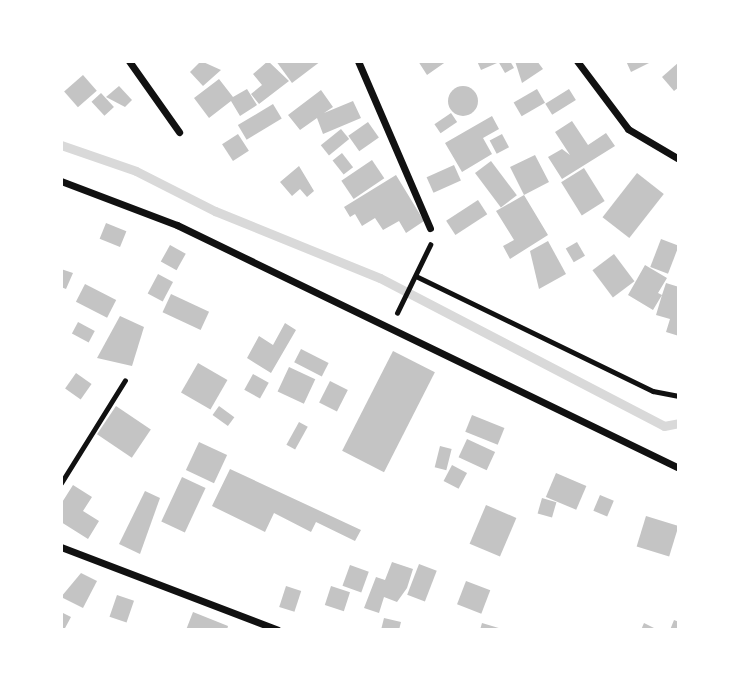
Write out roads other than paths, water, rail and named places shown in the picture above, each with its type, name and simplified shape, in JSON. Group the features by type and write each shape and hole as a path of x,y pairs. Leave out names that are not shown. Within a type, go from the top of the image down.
{"street":[{"path":"129,61 179,132"},
{"path":"358,61 430,228"},
{"path":"577,61 628,129 679,159"},
{"path":"61,181 177,225 679,468"},
{"path":"61,547 278,630"}],"lane":[{"path":"61,483 125,380"}],"waterway":[{"path":"61,145 136,171 215,211 380,278 664,426 679,423"}]}
